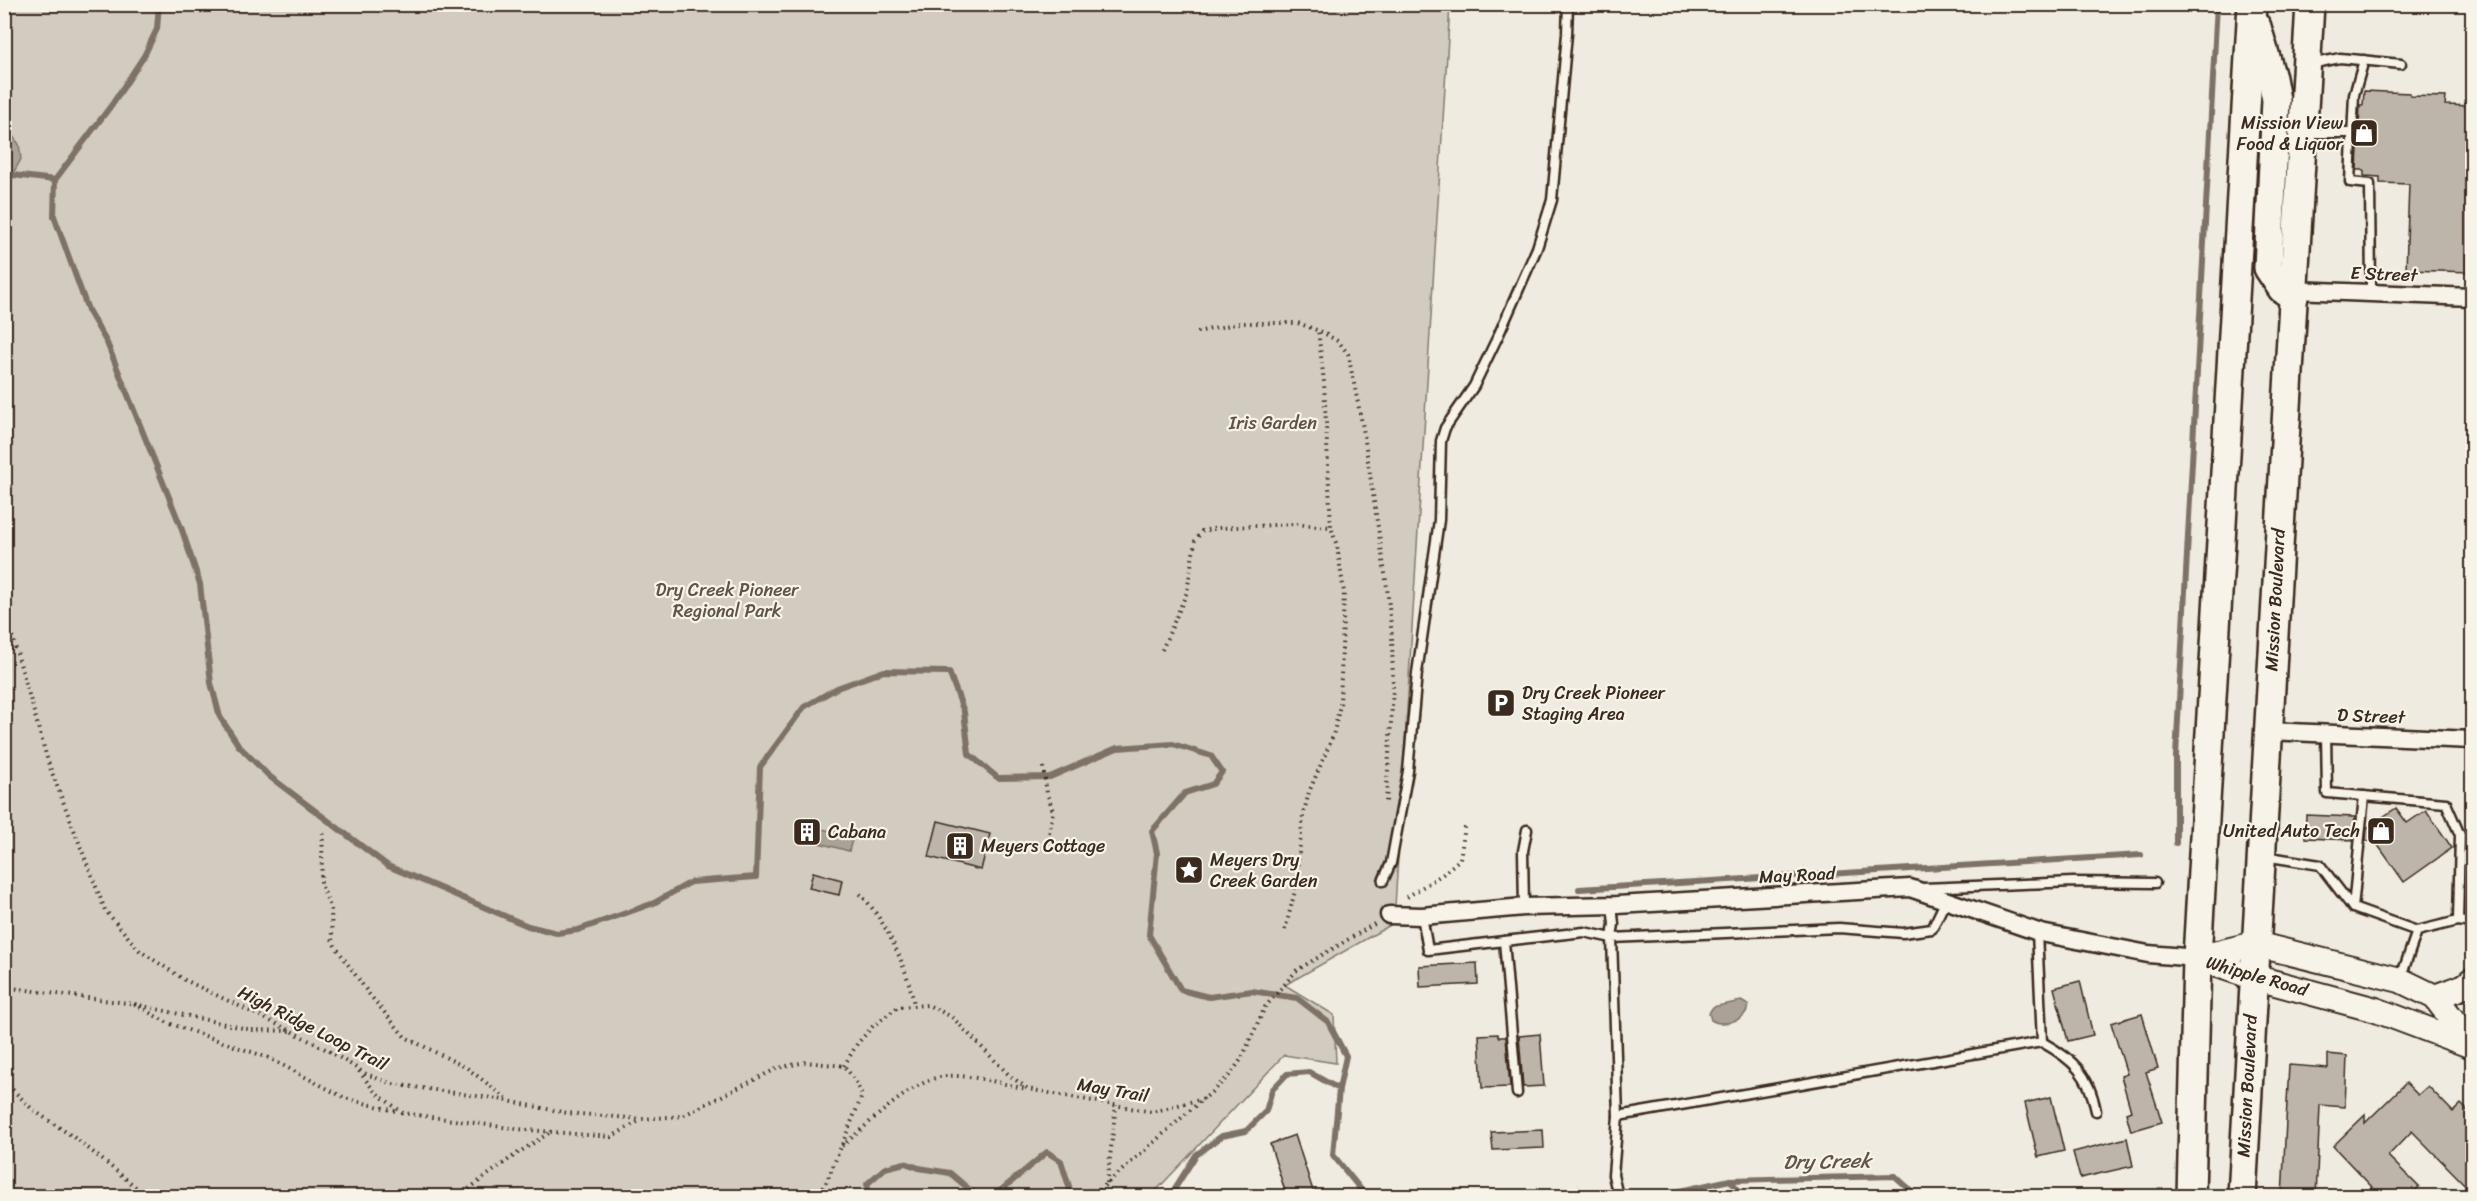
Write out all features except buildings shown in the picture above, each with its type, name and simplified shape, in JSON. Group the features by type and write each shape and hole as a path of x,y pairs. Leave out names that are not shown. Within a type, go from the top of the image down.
{"main road":[{"name":"Mission Boulevard","path":"2242,1197 2310,4"},
{"path":"2252,7 2276,100 2268,268 2282,289 2294,294"},
{"path":"2191,1197 2198,958 2252,7"},
{"name":"Whipple Road","path":"2198,958 2255,944 2400,980 2435,997 2472,1046"},
{"name":"Whipple Road","path":"2198,958 2253,977 2376,1010 2472,1046"},
{"path":"2435,997 2465,986 2472,980"}],"street":[{"name":"E Street","path":"2294,294 2371,293 2472,297"},
{"name":"D Street","path":"2268,731 2472,740"},
{"name":"May Road","path":"1389,915 1422,916 1524,907 1612,905 1910,888 2037,932 2148,954 2198,958"}],"lane":[{"path":"1383,880 1390,863 1408,771 1417,673 1439,520 1441,441 1445,428 1474,386 1499,334 1537,248 1552,200 1568,4"},
{"path":"2307,64 2340,58 2401,64"},
{"path":"2364,60 2354,95 2350,182 2370,184 2371,293"},
{"path":"2303,133 2353,133"},
{"path":"2326,733 2327,793 2446,802 2460,835 2458,921"},
{"path":"2353,908 2364,796"},
{"path":"1524,907 1523,851 1527,830"},
{"path":"2260,856 2320,865 2353,908 2417,932 2458,921 2472,923"},
{"path":"1910,888 2073,882 2155,883"},
{"path":"1422,916 1428,950 1584,932 1612,938 1839,928 1903,933 1932,929 1946,900"},
{"path":"1612,905 1618,1116 1613,1175 1618,1197"},
{"path":"2037,932 2042,1042"},
{"path":"2400,980 2417,932"},
{"path":"1504,941 1517,1093"},
{"path":"1618,1116 2042,1042 2058,1051 2080,1069 2092,1091 2096,1111"}],"path":[{"path":"1197,332 1240,323 1298,323 1318,330 1339,342 1348,354 1353,372 1387,587 1392,636 1393,690 1385,811"},
{"path":"1285,930 1295,891 1303,816 1309,792 1333,736 1340,705 1344,592 1337,546 1331,527 1324,382 1318,330"},
{"path":"1162,650 1187,592 1195,541 1202,531 1294,524 1331,527"},
{"name":"High Ridge Loop Trail","path":"4,607 49,765 105,910 140,951 185,980 291,1031 357,1069 393,1084 567,1113 642,1119 682,1116 778,1068 805,1062 844,1066"},
{"path":"1042,767 1053,811 1048,841"},
{"name":"May Trail","path":"914,1005 928,1005 952,1017 1009,1075 1028,1089 1152,1112 1205,1098 1231,1074 1242,1058 1265,1007 1297,970 1389,915 1406,898 1443,874 1460,859 1465,827"},
{"path":"323,833 321,884 331,909 331,933 335,946 405,1037 467,1068 511,1102"},
{"path":"817,1197 826,1183 862,1096 855,1080 844,1066 856,1044 873,1026 898,1007 914,1005 910,980 873,907 860,894"},
{"path":"4,987 134,1004 252,1030 291,1031"},
{"path":"134,1004 168,1023 269,1058 345,1098 403,1113 551,1132 611,1137 642,1119"},
{"path":"357,1069 375,1092 403,1113"},
{"path":"840,1147 897,1101 922,1084 940,1077 964,1077 1028,1089"},
{"path":"4,1082 33,1110 78,1140 147,1197"},
{"path":"1095,1194 1205,1098"},
{"path":"1107,1183 1116,1106"},
{"path":"459,1197 515,1155 551,1132"}],"green space":[{"name":"Dry Creek Pioneer Regional Park","path":"5,5 1450,5 1394,923 1285,985 1334,1015 1336,1063 1284,1055 1151,1196 5,1196"}],"shaded area":[{"path":"5,127 19,144 21,159 8,183 5,200"},
{"path":"822,829 853,836 849,851 819,843"},
{"path":"1741,1001 1748,1005 1747,1011 1739,1019 1728,1023 1711,1020 1709,1013 1713,1007"}],"waterway":[{"path":"159,4 157,29 144,56 113,103 55,180 54,216 88,310 107,343 181,527 200,584 211,683 220,717 239,746 269,776 388,866 528,926 557,933 578,930 654,903 691,882 756,877 760,767 804,707 837,688 884,671 949,672 964,712 969,754 998,778 1050,777 1117,748 1173,744 1211,756 1222,772 1213,784 1185,793 1152,831 1157,853 1149,935 1181,990 1209,997 1252,991 1297,998 1328,1022 1346,1056 1339,1089 1333,1155 1366,1196"},
{"path":"2176,843 2176,756 2217,4"},
{"path":"4,174 55,180"},
{"path":"1579,889 2141,855"},
{"name":"Dry Creek","path":"1170,1196 1196,1155 1222,1136 1246,1131 1266,1111 1272,1090 1287,1074 1309,1072 1339,1089"},
{"name":"Dry Creek","path":"994,1196 1047,1152 1061,1161 1072,1196"},
{"name":"Dry Creek","path":"870,1196 867,1184 885,1168 905,1163 919,1168 950,1173 977,1196"},
{"name":"Dry Creek","path":"1657,1196 1730,1180 1895,1176 1917,1196"},
{"name":"Dry Creek","path":"1730,1180 1743,1196"}],"place":[{"name":"Mission View Food & Liquor","path":"2364,133"},
{"name":"Dry Creek Pioneer Staging Area","path":"1501,703"},
{"name":"United Auto Tech","path":"2381,831"},
{"name":"Cabana","path":"807,832"},
{"name":"Meyers Cottage","path":"960,846"},
{"name":"Meyers Dry Creek Garden","path":"1189,870"}],"park label":[{"name":"Iris Garden","path":"1273,423"}]}
